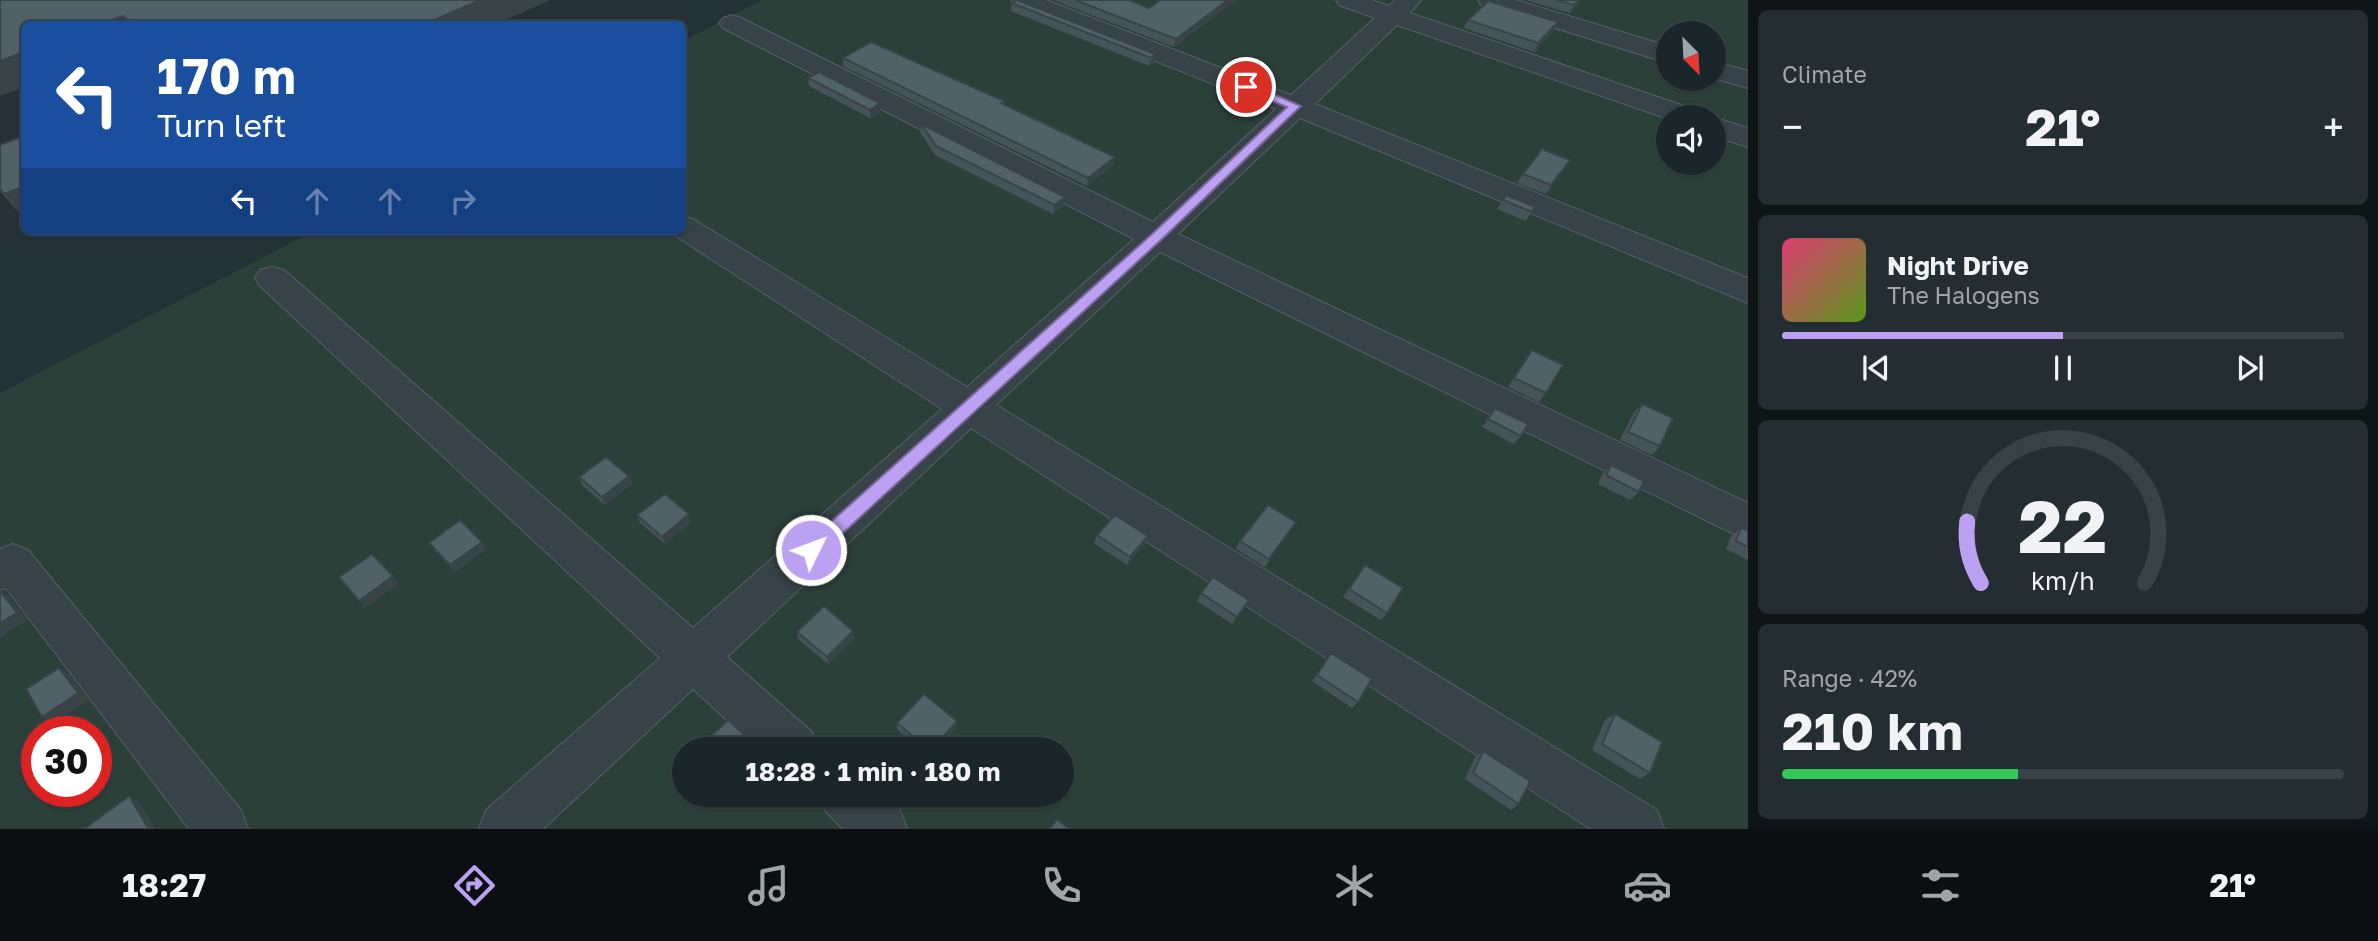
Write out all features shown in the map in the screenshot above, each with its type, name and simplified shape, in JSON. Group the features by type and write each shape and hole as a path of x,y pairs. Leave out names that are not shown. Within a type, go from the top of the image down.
{"street":[{"path":"1024,0 1295,106 1748,291"},
{"path":"1348,0 1400,7 1657,105"},
{"path":"1490,0 1656,51"},
{"path":"505,829 1156,237 1400,7"},
{"path":"732,23 1156,237 1748,523"},
{"path":"1726,73 1748,80"},
{"path":"1726,130 1748,138"},
{"path":"686,229 1638,829"},
{"path":"272,278 781,737"},
{"path":"0,571 13,563 222,829"},
{"path":"858,807 881,829"}],"green space":[{"path":"762,0 1748,0 1748,829 0,829 0,393 306,235 686,235 686,39"}],"building":[{"path":"0,0 481,0 431,21 130,21 123,16 109,21 21,21 21,53 0,61"},
{"path":"1017,0 1155,54 1151,58 1012,3"},
{"path":"1075,0 1129,0 1149,8 1160,0 1228,0 1176,39"},
{"path":"1556,0 1579,0 1574,5"},
{"path":"1488,1 1558,22 1538,43 1468,20"},
{"path":"871,42 1004,101 1001,103 1115,157 1088,178 843,58"},
{"path":"819,72 880,103 870,110 808,78"},
{"path":"921,124 1065,197 1055,205 936,146"},
{"path":"21,137 21,187 5,194 0,189 0,145"},
{"path":"1542,149 1570,160 1551,185 1523,174"},
{"path":"1506,195 1535,207 1532,212 1503,200"},
{"path":"1532,350 1563,365 1546,393 1514,378"},
{"path":"1642,404 1673,418 1660,446 1628,432"},
{"path":"1495,408 1528,424 1521,436 1488,419"},
{"path":"606,457 629,476 602,497 579,477"},
{"path":"1611,465 1644,481 1639,492 1606,475"},
{"path":"665,494 689,514 662,537 637,515"},
{"path":"1268,505 1296,522 1269,559 1240,541"},
{"path":"1115,515 1148,536 1130,557 1097,535"},
{"path":"460,520 482,542 450,565 429,543"},
{"path":"1741,528 1748,530 1748,547 1736,541"},
{"path":"372,554 393,576 359,601 339,577"},
{"path":"1365,565 1403,588 1387,613 1349,589"},
{"path":"1213,577 1249,600 1237,617 1201,593"},
{"path":"0,591 17,613 0,623"},
{"path":"824,606 853,631 827,657 797,632"},
{"path":"1331,653 1372,679 1358,702 1317,675"},
{"path":"59,668 78,693 41,716 26,689"},
{"path":"924,694 957,721 943,737 914,737 897,723"},
{"path":"1615,714 1662,742 1650,773 1602,744"},
{"path":"728,720 746,737 710,737"},
{"path":"1483,751 1530,781 1519,804 1473,773"},
{"path":"129,796 147,829 84,829"},
{"path":"1057,819 1069,829 1050,829"}],"route":[{"path":"811,550 1156,237 1295,106 1246,87"}]}
